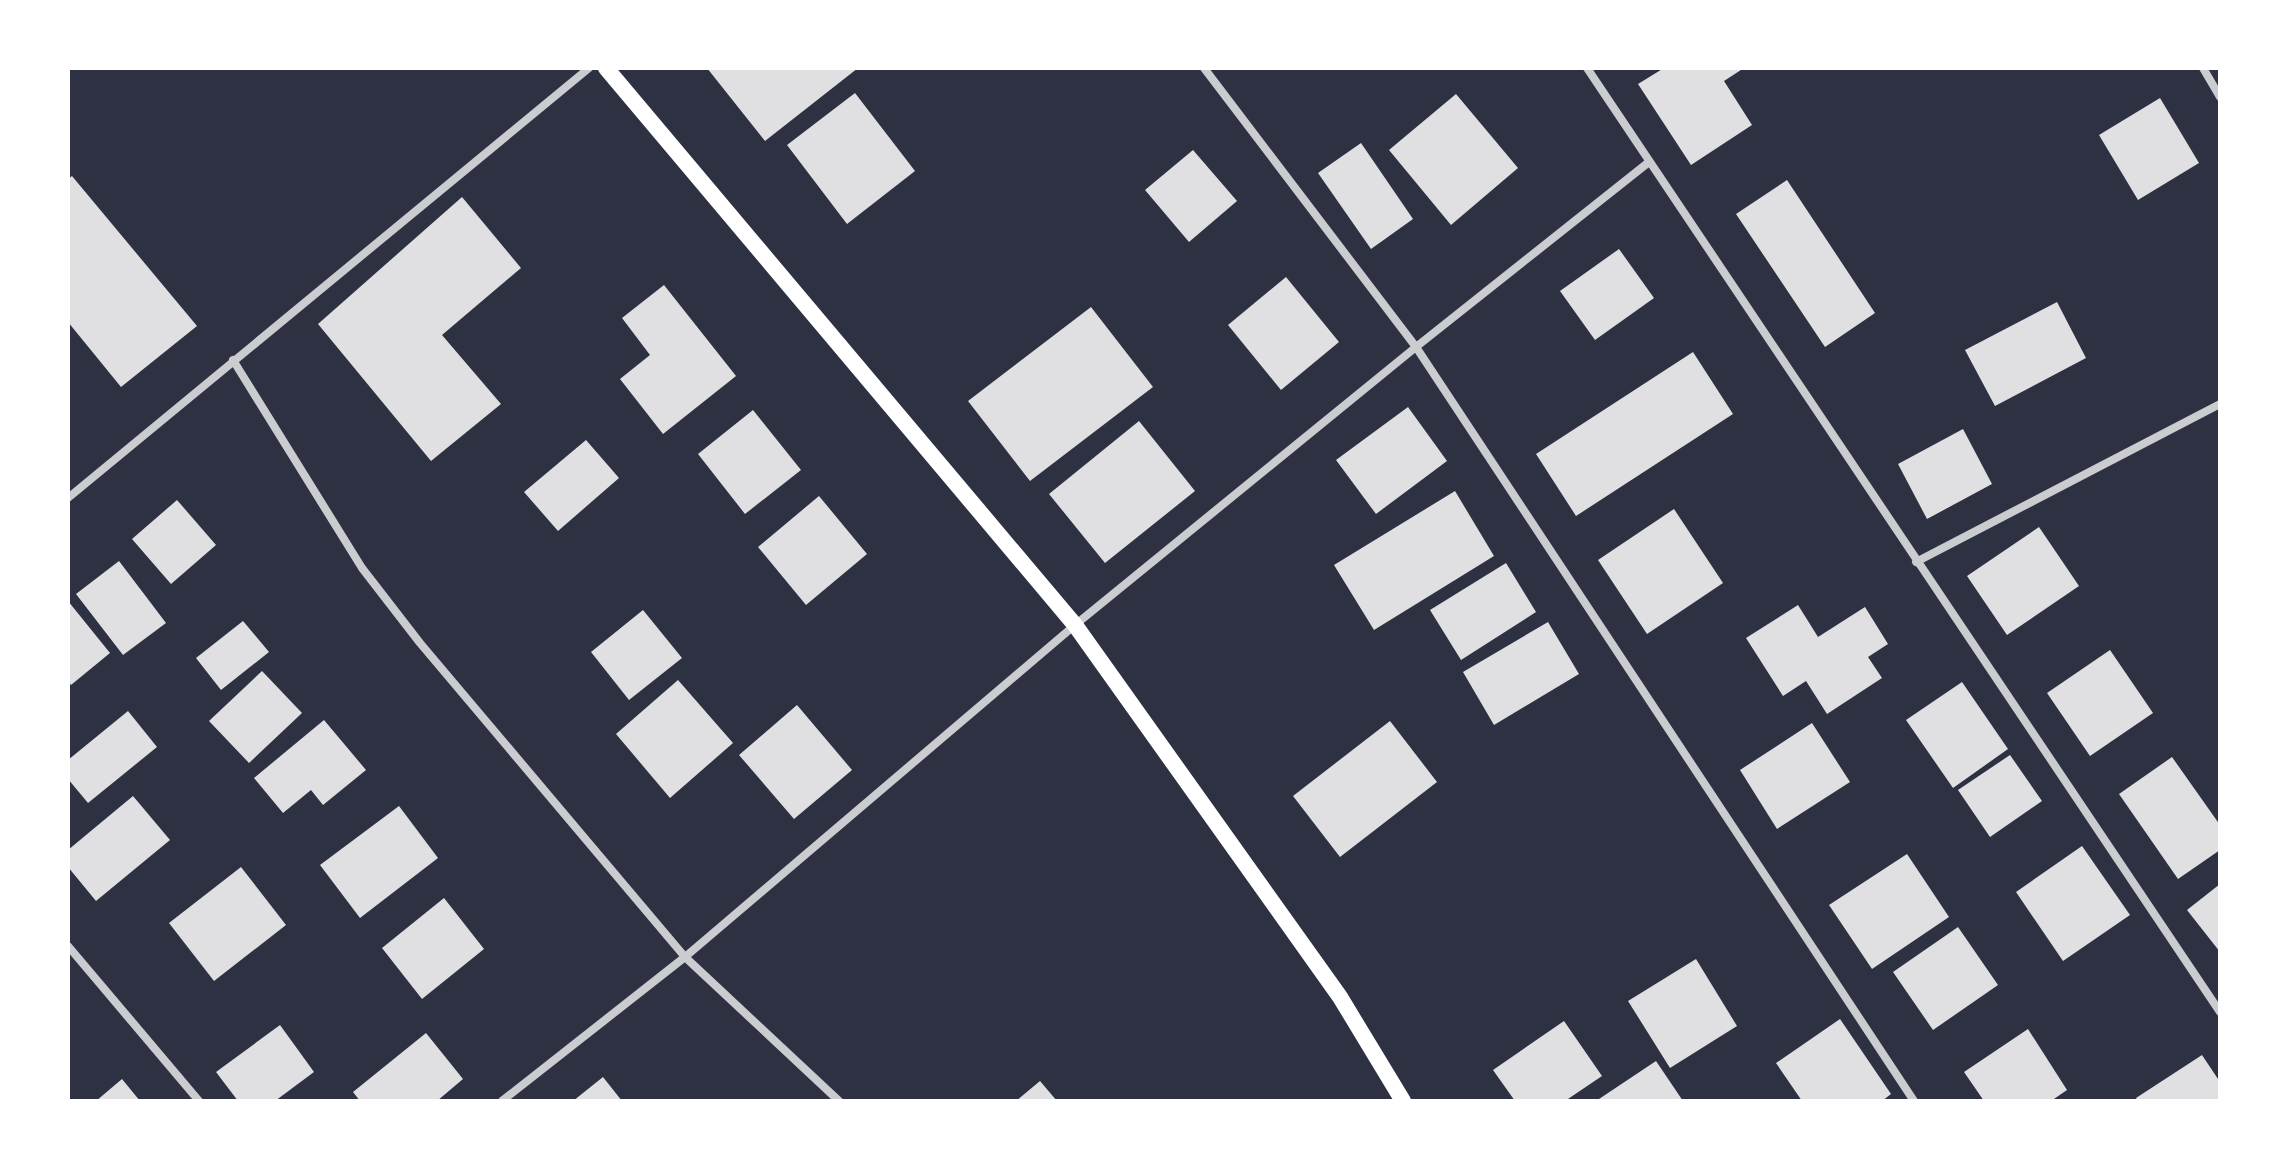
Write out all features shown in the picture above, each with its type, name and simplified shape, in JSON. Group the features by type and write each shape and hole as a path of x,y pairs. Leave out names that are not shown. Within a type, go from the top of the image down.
{"main road":[{"path":"606,68 1075,625 1340,997 1403,1101"}],"street":[{"path":"68,498 589,68"},
{"path":"1204,68 1416,347 1914,1101"},
{"path":"1587,68 2220,1012"},
{"path":"2203,68 2220,97"},
{"path":"502,1101 685,957 1075,625 1649,162"},
{"path":"233,360 362,568 420,643 685,957 839,1101"},
{"path":"1916,562 2220,404"},
{"path":"68,946 199,1101"}],"building":[{"path":"707,68 858,68 765,141"},
{"path":"1664,68 1744,68 1724,81 1752,125 1691,165 1638,84"},
{"path":"855,93 915,171 847,224 787,145"},
{"path":"1456,94 1518,168 1451,225 1389,150"},
{"path":"2160,98 2199,163 2138,200 2099,135"},
{"path":"1361,143 1413,219 1371,249 1318,173"},
{"path":"1193,150 1237,201 1189,242 1145,190"},
{"path":"72,176 197,326 121,387 68,322 68,179"},
{"path":"1787,180 1875,313 1825,347 1736,214"},
{"path":"462,197 521,268 442,335 501,404 431,461 318,324"},
{"path":"1619,249 1654,298 1595,340 1560,291"},
{"path":"1286,277 1339,342 1281,390 1228,325"},
{"path":"664,285 736,376 663,434 620,379 650,355 622,318"},
{"path":"2057,302 2086,358 1995,406 1965,350"},
{"path":"1091,307 1153,387 1030,481 968,401"},
{"path":"1693,352 1733,414 1576,516 1536,454"},
{"path":"1408,407 1447,461 1376,514 1336,460"},
{"path":"753,410 801,470 745,514 698,454"},
{"path":"1139,421 1195,491 1105,563 1049,494"},
{"path":"1963,429 1992,484 1927,519 1898,464"},
{"path":"586,440 619,478 558,531 524,492"},
{"path":"1455,491 1494,556 1374,630 1334,565"},
{"path":"819,496 867,554 806,605 758,547"},
{"path":"177,500 216,545 171,584 132,539"},
{"path":"1674,509 1723,583 1647,634 1598,560"},
{"path":"2039,527 2079,586 2007,635 1967,576"},
{"path":"119,561 166,623 123,655 76,594"},
{"path":"1506,563 1536,612 1461,660 1430,610"},
{"path":"68,601 110,653 71,685 68,681"},
{"path":"1798,605 1818,637 1865,607 1888,644 1868,657 1882,678 1827,714 1806,681 1783,696 1746,638"},
{"path":"643,610 682,658 629,700 591,652"},
{"path":"243,621 269,652 221,690 196,658"},
{"path":"1548,622 1579,674 1494,725 1463,672"},
{"path":"2110,650 2153,713 2090,756 2047,693"},
{"path":"262,671 302,713 249,763 209,721"},
{"path":"678,680 733,743 670,798 616,734"},
{"path":"1962,682 2008,749 1953,788 1906,720"},
{"path":"797,705 852,770 794,819 739,755"},
{"path":"128,711 157,747 88,803 68,779 68,760"},
{"path":"324,720 366,770 323,805 311,790 283,813 254,778"},
{"path":"1390,721 1437,782 1340,857 1293,796"},
{"path":"1812,723 1850,782 1777,829 1740,770"},
{"path":"2010,755 2042,801 1990,837 1958,790"},
{"path":"2172,757 2220,825 2220,850 2178,879 2119,794"},
{"path":"133,796 170,840 96,901 68,867 68,850"},
{"path":"399,806 438,858 360,918 320,865"},
{"path":"2082,846 2130,915 2063,961 2016,892"},
{"path":"1907,854 1949,917 1872,969 1829,905"},
{"path":"241,867 286,925 214,981 169,923"},
{"path":"2220,884 2220,952 2187,910"},
{"path":"444,898 484,949 422,999 382,948"},
{"path":"1958,927 1998,985 1933,1030 1893,972"},
{"path":"1696,959 1737,1026 1670,1068 1628,1001"},
{"path":"1840,1019 1891,1094 1882,1101 1802,1101 1776,1063"},
{"path":"1564,1021 1602,1076 1565,1101 1515,1101 1493,1070"},
{"path":"280,1025 314,1072 275,1101 238,1101 216,1072"},
{"path":"2028,1029 2067,1090 2051,1101 1984,1101 1964,1072"},
{"path":"426,1033 463,1079 437,1101 360,1101 353,1092"},
{"path":"2202,1055 2220,1082 2220,1101 2138,1101 2136,1098"},
{"path":"1656,1061 1683,1101 1596,1101"},
{"path":"603,1077 622,1101 573,1101"},
{"path":"122,1079 140,1101 96,1101"},
{"path":"1040,1081 1057,1101 1016,1101"}]}
